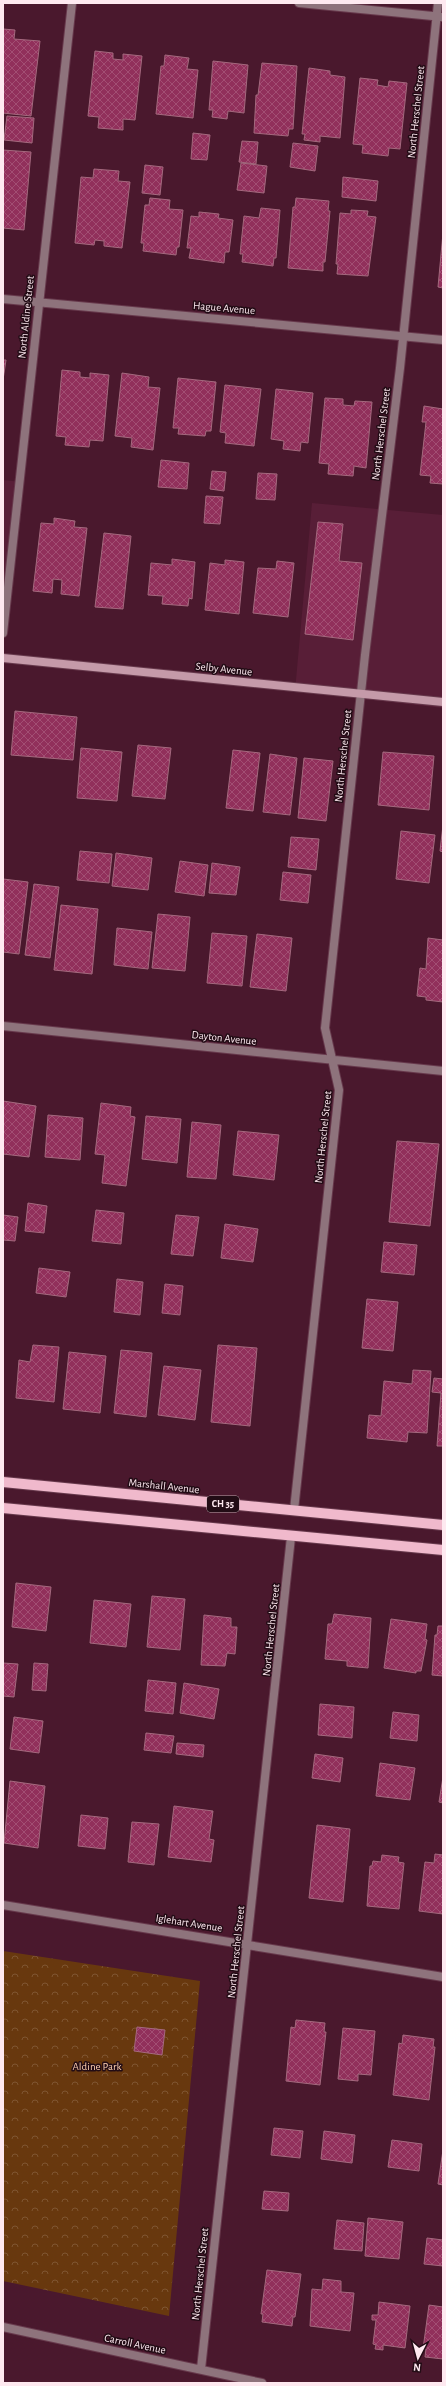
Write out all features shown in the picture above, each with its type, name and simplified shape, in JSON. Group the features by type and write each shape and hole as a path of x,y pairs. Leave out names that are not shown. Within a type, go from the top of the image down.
{"main road":[{"name":"Marshall Avenue","path":"3,1482 443,1525"},
{"name":"CH 35","path":"3,1508 291,1537 443,1550"}],"street":[{"name":"North Aldine Street","path":"3,633 72,3"},
{"path":"299,3 440,17"},
{"name":"North Herschel Street","path":"294,1510 339,1090 325,1028 361,694 440,17 438,3"},
{"name":"Hague Avenue","path":"3,299 443,340"},
{"name":"Selby Avenue","path":"3,658 443,702"},
{"name":"Dayton Avenue","path":"3,1026 443,1071"},
{"name":"North Herschel Street","path":"201,2369 291,1537"},
{"name":"Iglehart Avenue","path":"3,1905 443,1977"},
{"name":"Carroll Avenue","path":"3,2327 262,2383"}],"shaded area":[{"path":"3,480 22,482 3,640"},
{"path":"312,503 443,515 443,708 295,691"}],"green space":[{"name":"Aldine Park","path":"3,1951 200,1981 169,2316 3,2281"}],"building":[{"path":"3,29 15,30 14,39 40,41 31,116 3,113"},
{"path":"95,51 113,53 113,59 123,60 123,54 142,56 135,120 123,119 123,130 98,128 99,117 88,116"},
{"path":"165,55 189,58 187,69 198,70 193,118 156,114 161,66 164,66"},
{"path":"213,61 248,65 244,113 228,111 227,119 212,117 213,110 209,110"},
{"path":"262,63 297,66 293,129 289,129 288,136 254,133 256,95 258,95"},
{"path":"309,68 330,71 330,75 345,77 340,138 320,136 320,142 304,140 305,134 302,134"},
{"path":"360,78 378,80 377,85 388,87 389,81 407,83 400,149 389,148 388,156 362,153 363,145 353,144"},
{"path":"7,116 34,118 32,143 4,140"},
{"path":"193,133 210,135 207,160 191,159"},
{"path":"242,141 258,142 256,164 239,162"},
{"path":"293,143 318,146 315,171 290,167"},
{"path":"3,150 31,152 24,230 3,228"},
{"path":"241,163 267,166 264,193 237,190"},
{"path":"145,165 163,167 160,195 142,193"},
{"path":"94,169 119,171 118,181 130,182 122,248 104,246 104,241 95,240 94,245 75,243 81,177 93,178"},
{"path":"343,177 378,181 376,201 342,197"},
{"path":"150,198 170,200 169,209 183,210 179,247 177,247 176,255 143,251 144,243 141,243 145,205 149,205"},
{"path":"296,198 329,201 328,211 330,211 323,271 288,268 293,207 295,207"},
{"path":"261,208 280,210 276,258 274,258 273,266 242,262 243,254 240,254 244,216 259,218"},
{"path":"351,210 368,211 367,216 376,217 368,276 337,274 338,264 336,264 340,213 351,214"},
{"path":"199,212 219,214 218,218 233,220 229,252 225,252 224,263 189,258 191,248 187,248 191,216 199,217"},
{"path":"443,233 443,288 438,287"},
{"path":"3,360 6,360 3,380"},
{"path":"62,370 80,372 80,377 90,378 90,373 109,375 103,441 90,440 89,447 65,445 66,437 56,436"},
{"path":"122,373 149,377 148,387 160,388 153,450 131,447 132,438 115,436"},
{"path":"178,378 216,382 211,431 206,431 205,436 178,434 179,428 173,428"},
{"path":"225,385 261,389 254,446 225,443 226,433 220,432"},
{"path":"276,389 313,393 308,443 301,442 300,451 283,449 284,441 271,439"},
{"path":"325,398 343,399 343,405 354,406 355,401 372,402 366,468 354,466 353,476 328,474 329,464 319,463"},
{"path":"424,406 443,409 443,484 430,483 431,476 420,475 426,422 422,422"},
{"path":"161,460 189,463 187,489 158,487"},
{"path":"212,471 226,472 224,491 210,489"},
{"path":"258,473 277,474 275,500 256,499"},
{"path":"206,496 223,497 220,524 204,523"},
{"path":"54,518 75,521 74,527 87,528 79,596 61,594 62,580 53,579 52,593 33,591 41,523 54,524"},
{"path":"318,522 343,524 339,561 362,563 353,640 305,634"},
{"path":"104,533 131,536 123,609 95,607"},
{"path":"172,559 195,562 192,599 189,598 188,606 162,604 163,596 148,595 151,563 172,565"},
{"path":"225,560 244,562 239,614 205,610 210,563 225,565"},
{"path":"277,561 294,563 288,617 253,613 258,568 276,569"},
{"path":"15,711 77,717 73,760 11,755"},
{"path":"138,745 171,748 165,799 132,796"},
{"path":"81,748 122,752 117,801 77,798"},
{"path":"233,750 260,753 253,811 226,808"},
{"path":"383,752 434,756 429,810 378,805"},
{"path":"270,754 297,758 290,815 263,812"},
{"path":"304,758 333,761 326,821 298,818"},
{"path":"443,825 443,852 440,851"},
{"path":"401,831 435,835 429,883 396,879"},
{"path":"291,837 319,839 316,870 288,867"},
{"path":"80,851 112,854 109,883 77,880"},
{"path":"116,853 152,858 148,890 112,886"},
{"path":"180,861 208,865 204,896 175,892"},
{"path":"212,863 240,867 236,895 209,893"},
{"path":"283,872 311,875 308,903 280,900"},
{"path":"3,879 28,882 19,954 3,952"},
{"path":"34,884 59,887 50,958 25,955"},
{"path":"61,905 98,909 92,974 54,970"},
{"path":"158,914 190,917 185,971 152,968"},
{"path":"117,928 152,932 148,969 114,965"},
{"path":"212,933 247,936 242,986 207,983"},
{"path":"257,934 292,938 286,991 250,987"},
{"path":"428,938 443,940 443,1002 426,1000 426,997 417,996 420,968 426,969"},
{"path":"3,1101 36,1106 29,1157 3,1154"},
{"path":"101,1103 131,1107 130,1116 135,1117 126,1186 102,1183 105,1155 95,1154"},
{"path":"48,1115 83,1118 80,1160 45,1157"},
{"path":"146,1116 181,1119 177,1163 142,1159"},
{"path":"192,1122 221,1125 216,1179 187,1177"},
{"path":"238,1131 279,1135 274,1180 233,1175"},
{"path":"397,1141 439,1144 430,1226 389,1222"},
{"path":"28,1203 47,1206 44,1233 25,1231"},
{"path":"96,1210 124,1213 121,1244 92,1241"},
{"path":"3,1215 18,1217 15,1241 3,1240"},
{"path":"176,1215 199,1217 193,1256 171,1254"},
{"path":"225,1224 258,1229 253,1262 221,1258"},
{"path":"384,1242 417,1245 414,1275 381,1272"},
{"path":"39,1268 70,1272 66,1297 36,1293"},
{"path":"117,1279 143,1282 140,1315 114,1312"},
{"path":"165,1284 183,1286 180,1315 162,1313"},
{"path":"367,1299 398,1302 393,1351 362,1348"},
{"path":"33,1345 59,1347 54,1402 16,1398 19,1360 30,1362"},
{"path":"218,1345 257,1348 250,1426 211,1422"},
{"path":"121,1350 152,1353 146,1417 114,1413"},
{"path":"69,1352 106,1356 100,1413 63,1409"},
{"path":"164,1366 201,1370 195,1420 158,1415"},
{"path":"413,1370 431,1371 427,1433 408,1432 407,1442 367,1438 369,1415 381,1416 384,1381 412,1384"},
{"path":"434,1378 443,1379 443,1446 437,1446 441,1393 432,1392"},
{"path":"16,1583 51,1587 46,1631 12,1627"},
{"path":"152,1596 185,1599 180,1650 147,1647"},
{"path":"94,1600 131,1604 126,1647 90,1643"},
{"path":"334,1614 371,1618 368,1668 347,1666 347,1661 325,1659 328,1624 332,1624"},
{"path":"204,1615 231,1618 231,1627 237,1627 235,1654 227,1653 225,1666 201,1665"},
{"path":"391,1619 427,1624 425,1639 427,1640 421,1671 416,1671 416,1673 384,1668"},
{"path":"438,1626 443,1626 443,1676 432,1675 435,1635 437,1635"},
{"path":"3,1663 18,1664 14,1697 3,1696"},
{"path":"34,1663 48,1664 46,1691 32,1690"},
{"path":"148,1680 176,1683 173,1714 145,1711"},
{"path":"184,1683 219,1689 214,1719 180,1713"},
{"path":"320,1704 354,1707 352,1738 318,1735"},
{"path":"393,1712 419,1715 417,1741 390,1738"},
{"path":"14,1717 43,1721 39,1753 10,1749"},
{"path":"146,1733 174,1736 171,1753 144,1750"},
{"path":"177,1743 204,1745 203,1757 176,1754"},
{"path":"315,1754 343,1758 340,1782 312,1778"},
{"path":"380,1763 415,1768 410,1800 376,1796"},
{"path":"443,1777 443,1803 439,1802"},
{"path":"10,1781 45,1786 38,1848 4,1843"},
{"path":"174,1806 213,1811 209,1839 214,1840 211,1862 168,1857"},
{"path":"81,1815 108,1818 105,1849 78,1846"},
{"path":"132,1822 159,1824 154,1865 128,1862"},
{"path":"317,1825 350,1829 343,1902 309,1898"},
{"path":"435,1854 443,1855 443,1914 419,1911 425,1862 434,1863"},
{"path":"382,1855 399,1857 398,1862 404,1863 399,1909 367,1906 370,1866 372,1866 373,1861 381,1862"},
{"path":"296,2020 325,2023 324,2032 326,2032 320,2085 286,2081 291,2027 295,2028"},
{"path":"137,2027 165,2030 162,2055 134,2051"},
{"path":"343,2028 375,2031 371,2075 358,2074 358,2081 338,2079"},
{"path":"403,2035 434,2039 433,2047 435,2047 429,2100 393,2095 399,2043 402,2044"},
{"path":"274,2128 303,2131 300,2158 271,2155"},
{"path":"324,2131 355,2135 352,2163 321,2159"},
{"path":"392,2140 422,2144 419,2171 388,2167"},
{"path":"443,2150 443,2185 438,2184"},
{"path":"264,2191 289,2193 288,2211 262,2209"},
{"path":"368,2218 403,2222 399,2259 365,2256"},
{"path":"337,2220 364,2223 362,2251 334,2249"},
{"path":"427,2238 443,2240 443,2266 424,2264"},
{"path":"267,2270 301,2274 295,2317 293,2317 292,2326 262,2322 263,2314 261,2314"},
{"path":"323,2279 341,2281 341,2292 354,2293 350,2331 310,2326 312,2289 322,2290"},
{"path":"379,2302 410,2306 405,2348 383,2345 383,2350 375,2349 376,2345 373,2344 376,2320 372,2320 372,2315 378,2315"},
{"path":"429,2305 443,2307 443,2359 425,2357 426,2349 423,2349"}]}
